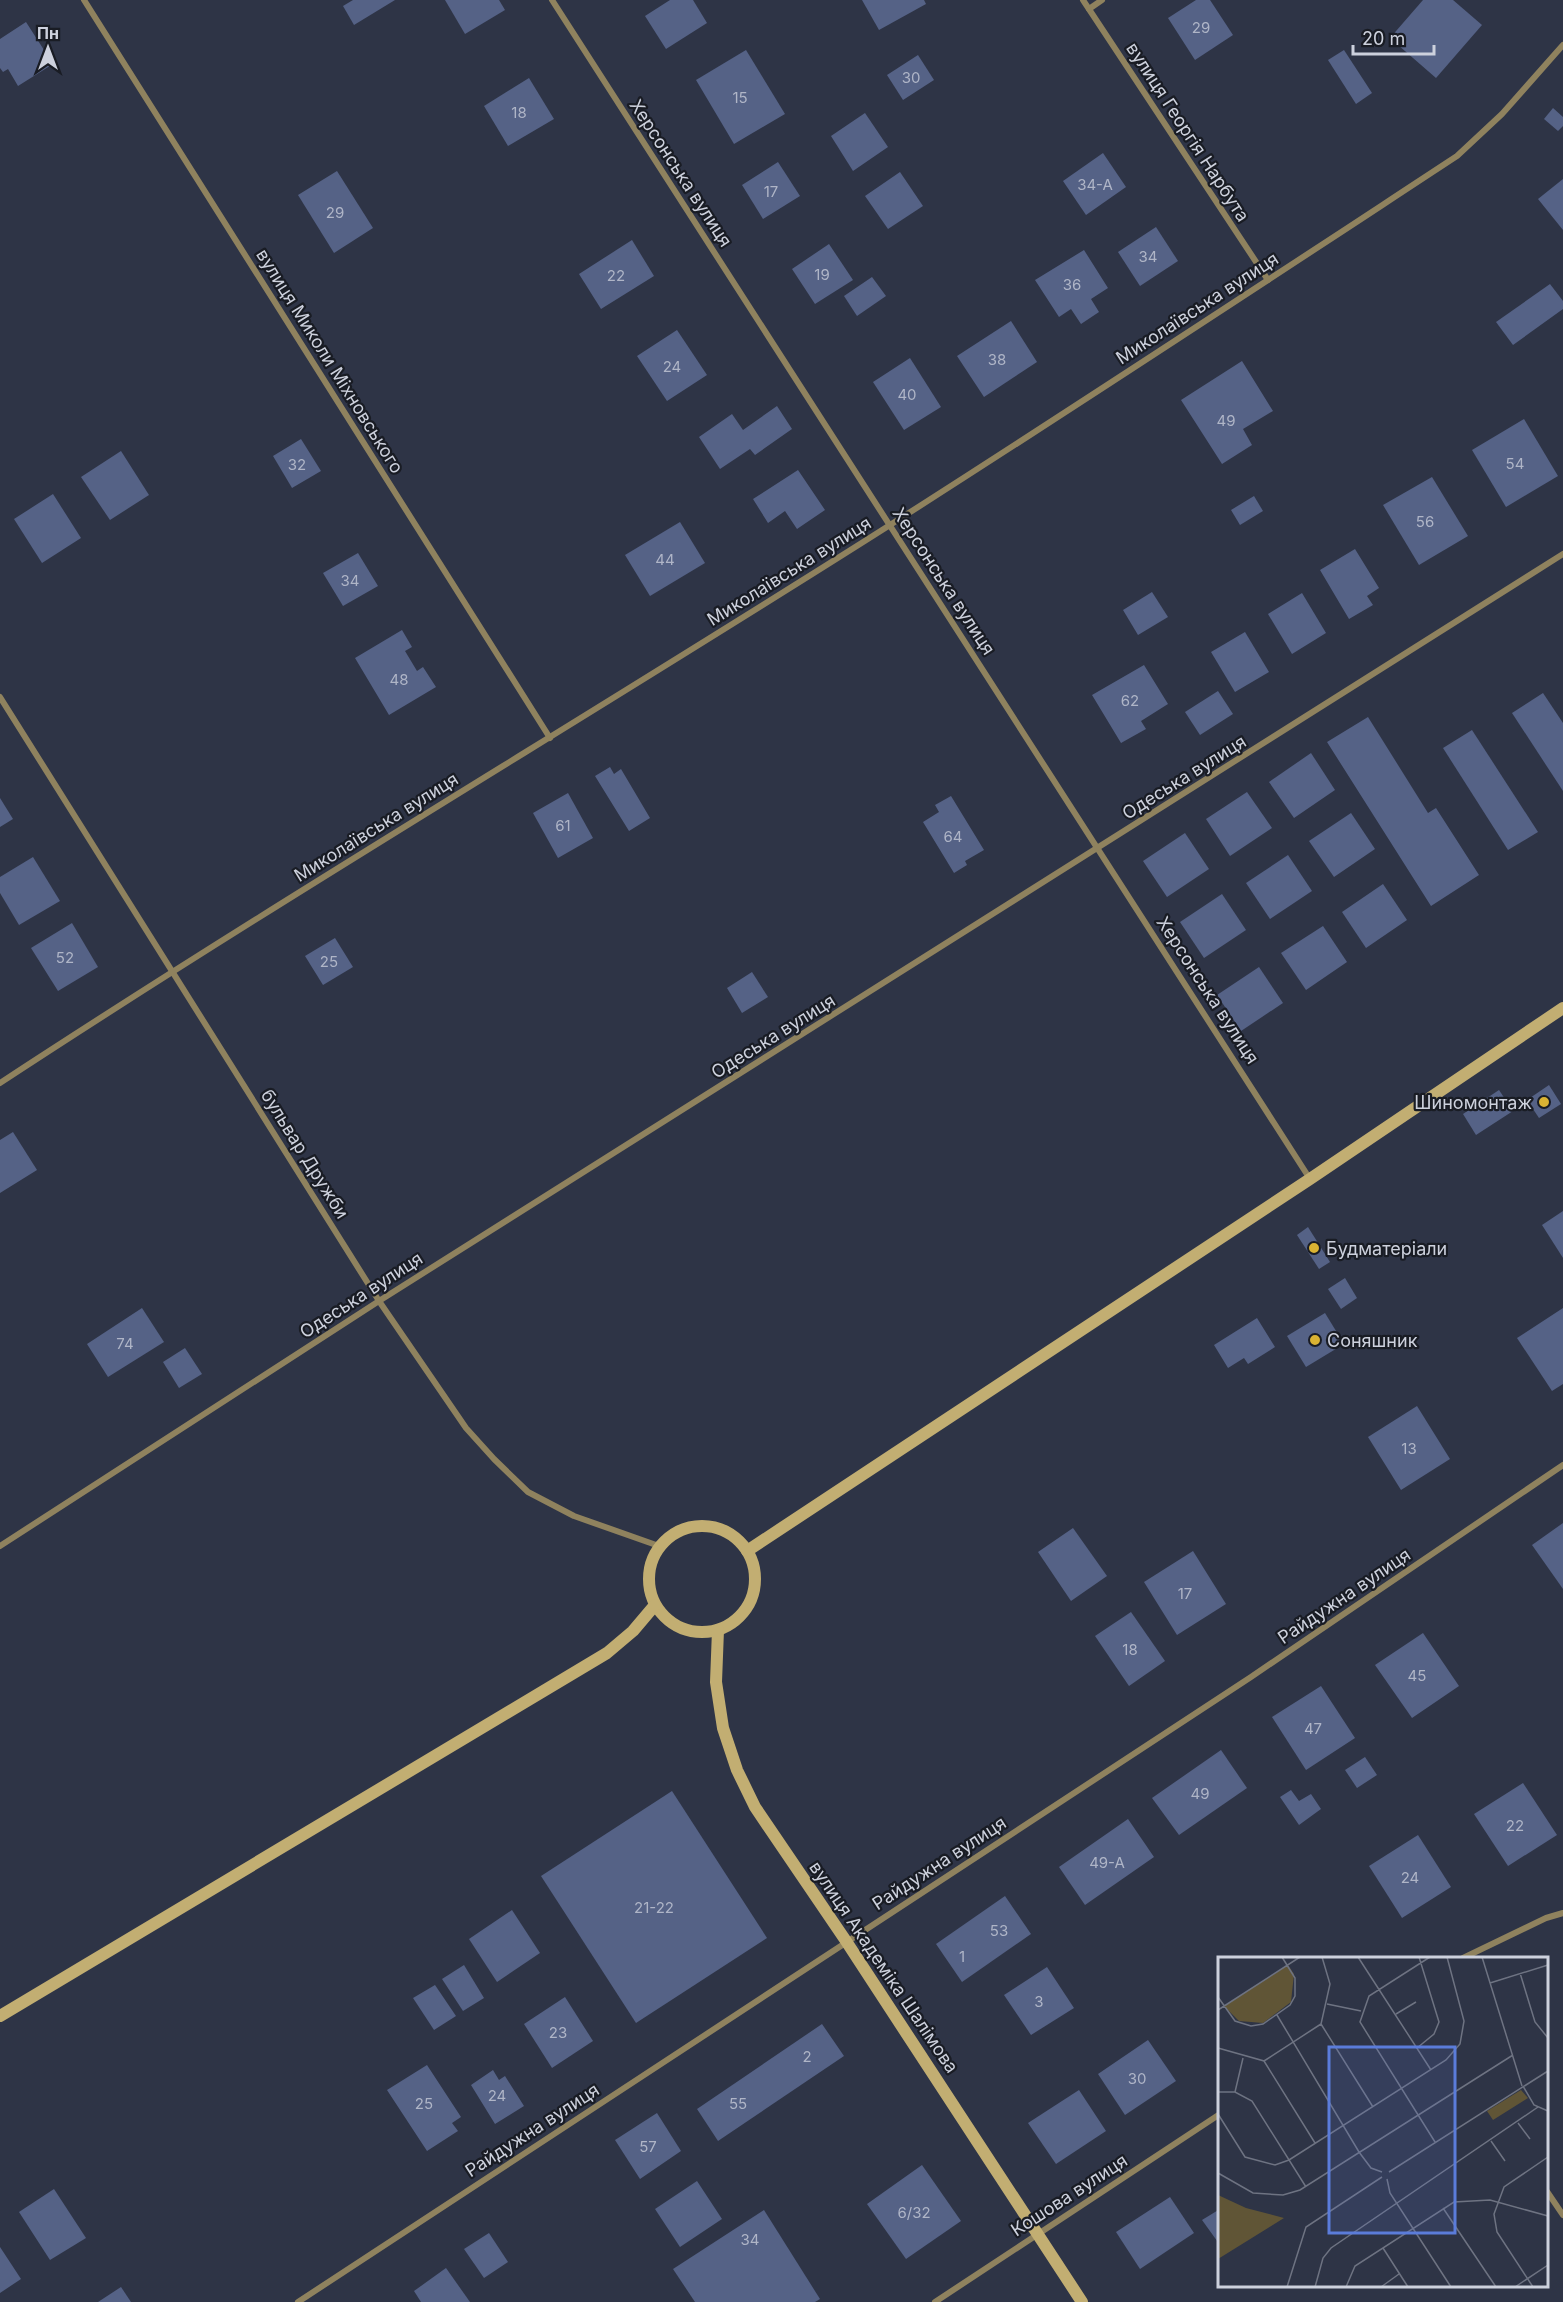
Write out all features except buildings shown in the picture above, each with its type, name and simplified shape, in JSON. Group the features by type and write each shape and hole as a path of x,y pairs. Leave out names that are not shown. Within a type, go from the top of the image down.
{"main road":[{"path":"747,1551 1310,1179 1563,1008"},
{"path":"698,1525 716,1527 731,1534 747,1551 756,1577 753,1594 746,1610 734,1622 718,1630 700,1632 682,1629 666,1619 654,1605 648,1587 649,1569 655,1552 667,1538 682,1529 698,1525"},
{"path":"0,2016 608,1653 633,1630 654,1605"},
{"name":"вулиця Академіка Шалімова","path":"718,1630 716,1682 723,1728 737,1770 755,1807 846,1941 1082,2302"}],"street":[{"name":"вулиця Миколи Міхновського","path":"84,0 550,738"},
{"name":"Херсонська вулиця","path":"552,0 1310,1179"},
{"name":"вулиця Георгія Нарбута","path":"1083,0 1268,280"},
{"path":"1089,9 1102,0"},
{"name":"Миколаївська вулиця","path":"0,1083 172,970 550,738 890,525 1456,156 1502,114 1554,58 1563,45"},
{"name":"Одеська вулиця","path":"0,1546 379,1301 1563,554"},
{"name":"бульвар Дружби","path":"0,697 379,1301 466,1428 528,1492 574,1516 659,1546"},
{"name":"Райдужна вулиця","path":"298,2302 1251,1677 1563,1465"},
{"path":"1467,1957 1563,1912"},
{"name":"Кошова вулиця","path":"935,2302 1218,2115"},
{"path":"1548,2193 1563,2215"}],"place":[{"name":"Шиномонтаж","path":"1544,1102"},
{"name":"Будматеріали","path":"1314,1248"},
{"name":"Соняшник","path":"1315,1340"}]}
